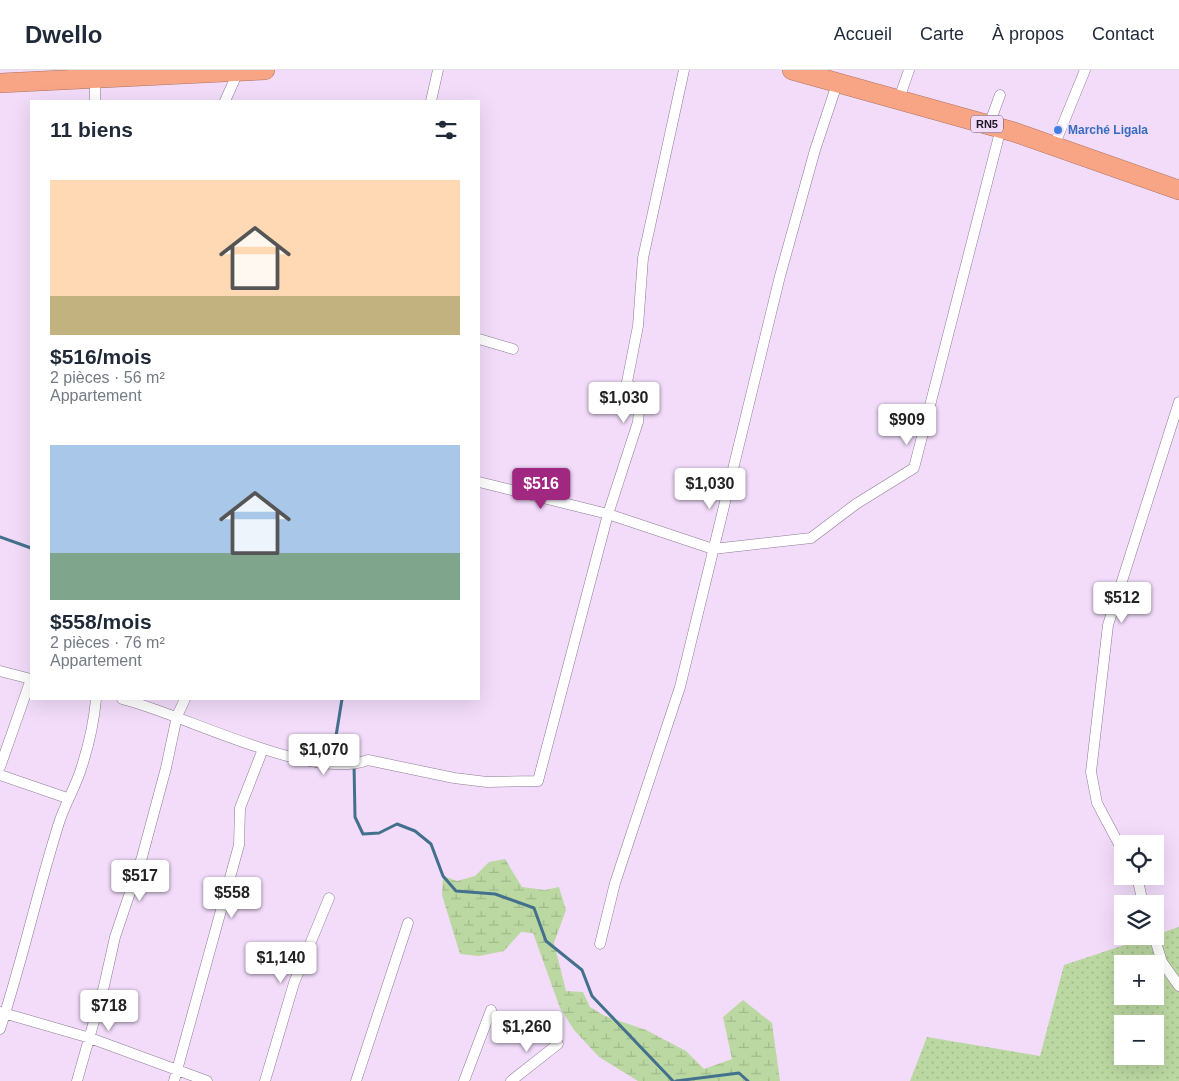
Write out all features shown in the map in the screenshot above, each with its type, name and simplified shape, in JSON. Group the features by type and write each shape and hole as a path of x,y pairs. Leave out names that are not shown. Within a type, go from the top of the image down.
{"highway":[{"path":"0,83 42,75 95,77 265,70"},
{"name":"RN5","path":"792,70 838,81 995,126 1179,190"}],"street":[{"path":"431,100 438,70"},
{"path":"125,700 177,716 263,749 319,764 357,764 368,760 454,778 487,782 538,781 608,514 627,460 641,403 637,393 627,382 638,326 643,258 684,70"},
{"path":"898,99 909,70"},
{"path":"1054,146 1085,70"},
{"path":"225,100 238,72"},
{"path":"95,77 95,100"},
{"path":"600,944 615,882 680,687 780,276 818,141 838,81"},
{"path":"480,482 608,514 713,549 811,538 856,504 914,468 995,126 1000,95"},
{"path":"480,339 513,349"},
{"path":"1114,835 1097,804 1091,772 1108,625 1179,402"},
{"path":"0,671 30,679"},
{"path":"0,767 30,682"},
{"path":"0,1028 2,1013 67,798 82,768 91,732 96,700"},
{"path":"77,1081 90,1038 115,938 142,858 166,768 177,716 185,700"},
{"path":"174,1081 239,844 240,808 263,749"},
{"path":"0,775 67,798"},
{"path":"265,1081 294,983 329,898"},
{"path":"356,1081 408,923"},
{"path":"1157,945 1162,962 1179,986"},
{"path":"464,1081 491,1010"},
{"path":"2,1013 90,1038 207,1081"},
{"path":"511,1081 558,1044"}],"green space":[{"path":"505,859 522,887 545,890 559,887 566,910 554,943 566,991 583,992 590,1007 605,1016 646,1030 686,1051 704,1069 732,1059 723,1017 743,1000 772,1023 780,1081 638,1081 599,1057 574,1030 560,1008 533,933 521,932 504,951 479,956 460,954 442,895 443,876 457,881 475,876 489,862"},
{"path":"1179,927 1179,1081 910,1081 927,1037 1040,1056 1064,965 1125,945 1164,945 1164,932"}],"waterway":[{"path":"0,537 30,548"},
{"path":"342,700 336,736 354,764 355,817 363,834 379,833 397,824 415,831 431,844 443,876 456,891 495,894 534,908 546,941 582,970 592,996 673,1081"},
{"path":"676,1081 739,1073 748,1081"}],"place":[{"name":"Marché Ligala","path":"1058,130"}]}
